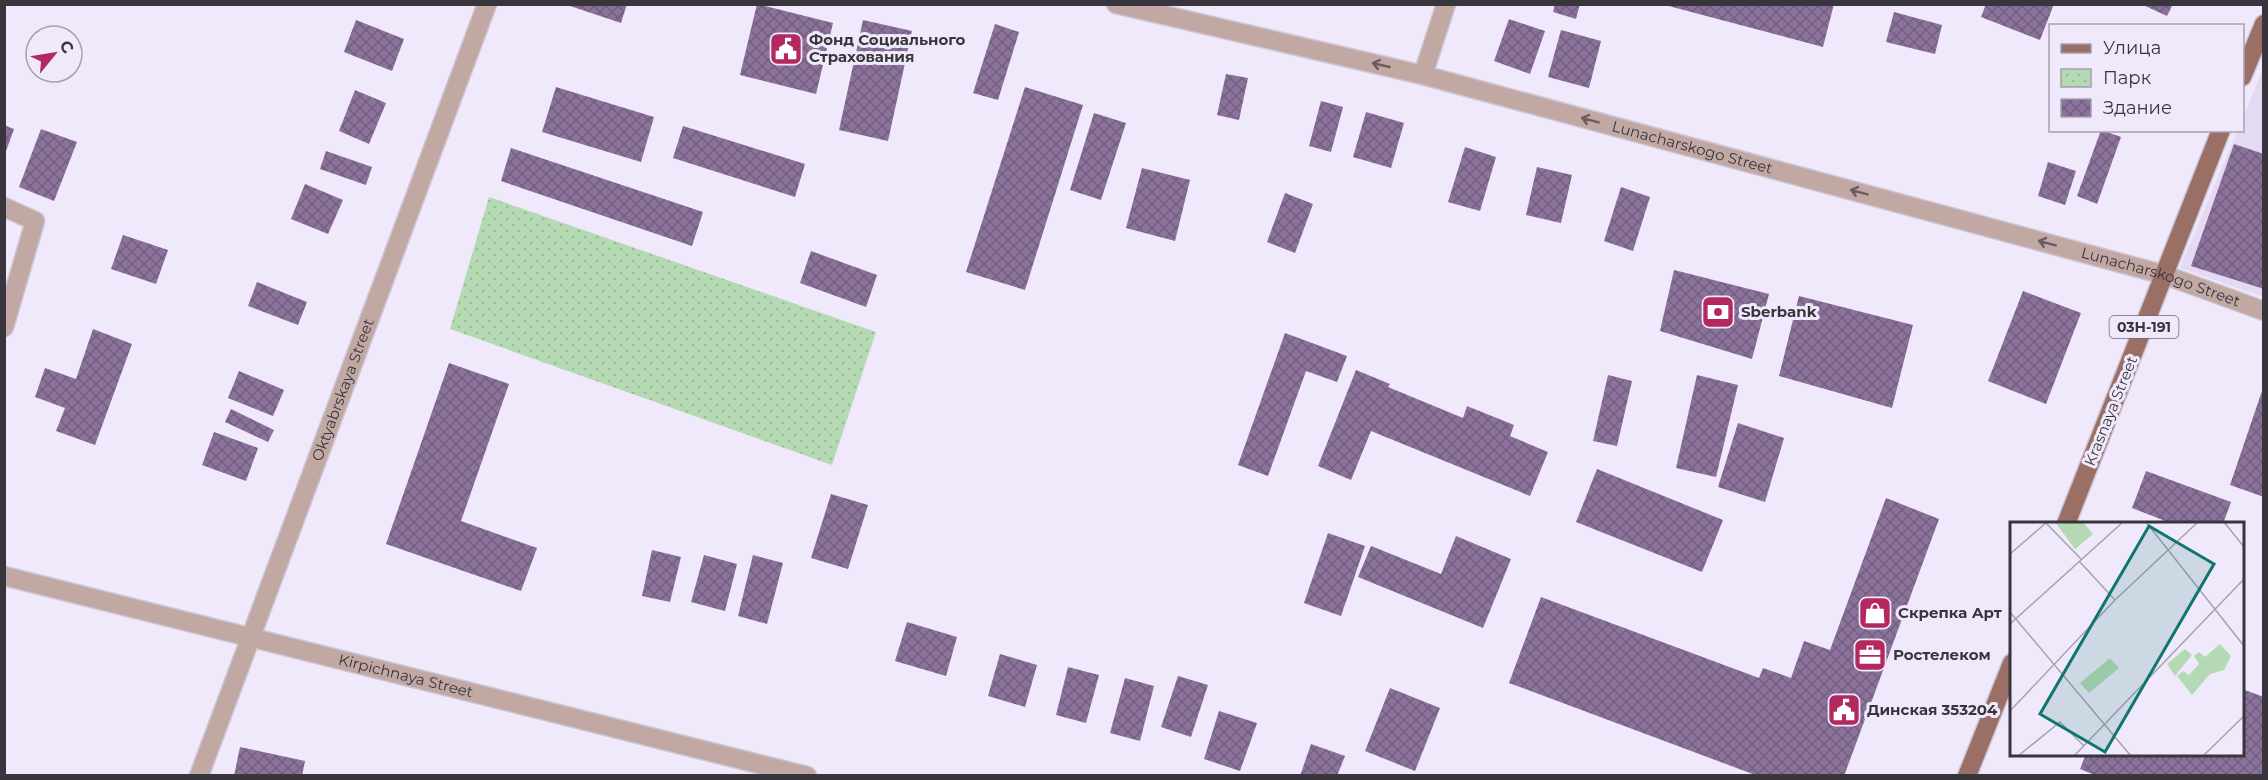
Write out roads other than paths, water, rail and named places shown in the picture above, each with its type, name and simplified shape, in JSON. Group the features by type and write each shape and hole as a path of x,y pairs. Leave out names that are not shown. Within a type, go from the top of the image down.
{"main road":[{"path":"2244,72 2264,24"},
{"name":"Krasnaya Street","path":"2068,522 2221,132"},
{"path":"1967,776 2010,668"}],"street":[{"name":"Oktyabrskaya Street","path":"199,776 487,4"},
{"name":"Lunacharskogo Street","path":"1116,4 1423,75 2164,275 2264,311"},
{"path":"1423,75 1446,4"},
{"path":"4,207 35,221 4,327"},
{"name":"Kirpichnaya Street","path":"4,576 807,776"}],"place":[{"name":"Фонд Социального Страхования","path":"786,49"},
{"name":"Sberbank","path":"1718,312"},
{"name":"Скрепка Арт","path":"1875,613"},
{"name":"Ростелеком","path":"1870,655"},
{"name":"Динская 353204","path":"1844,710"}]}
